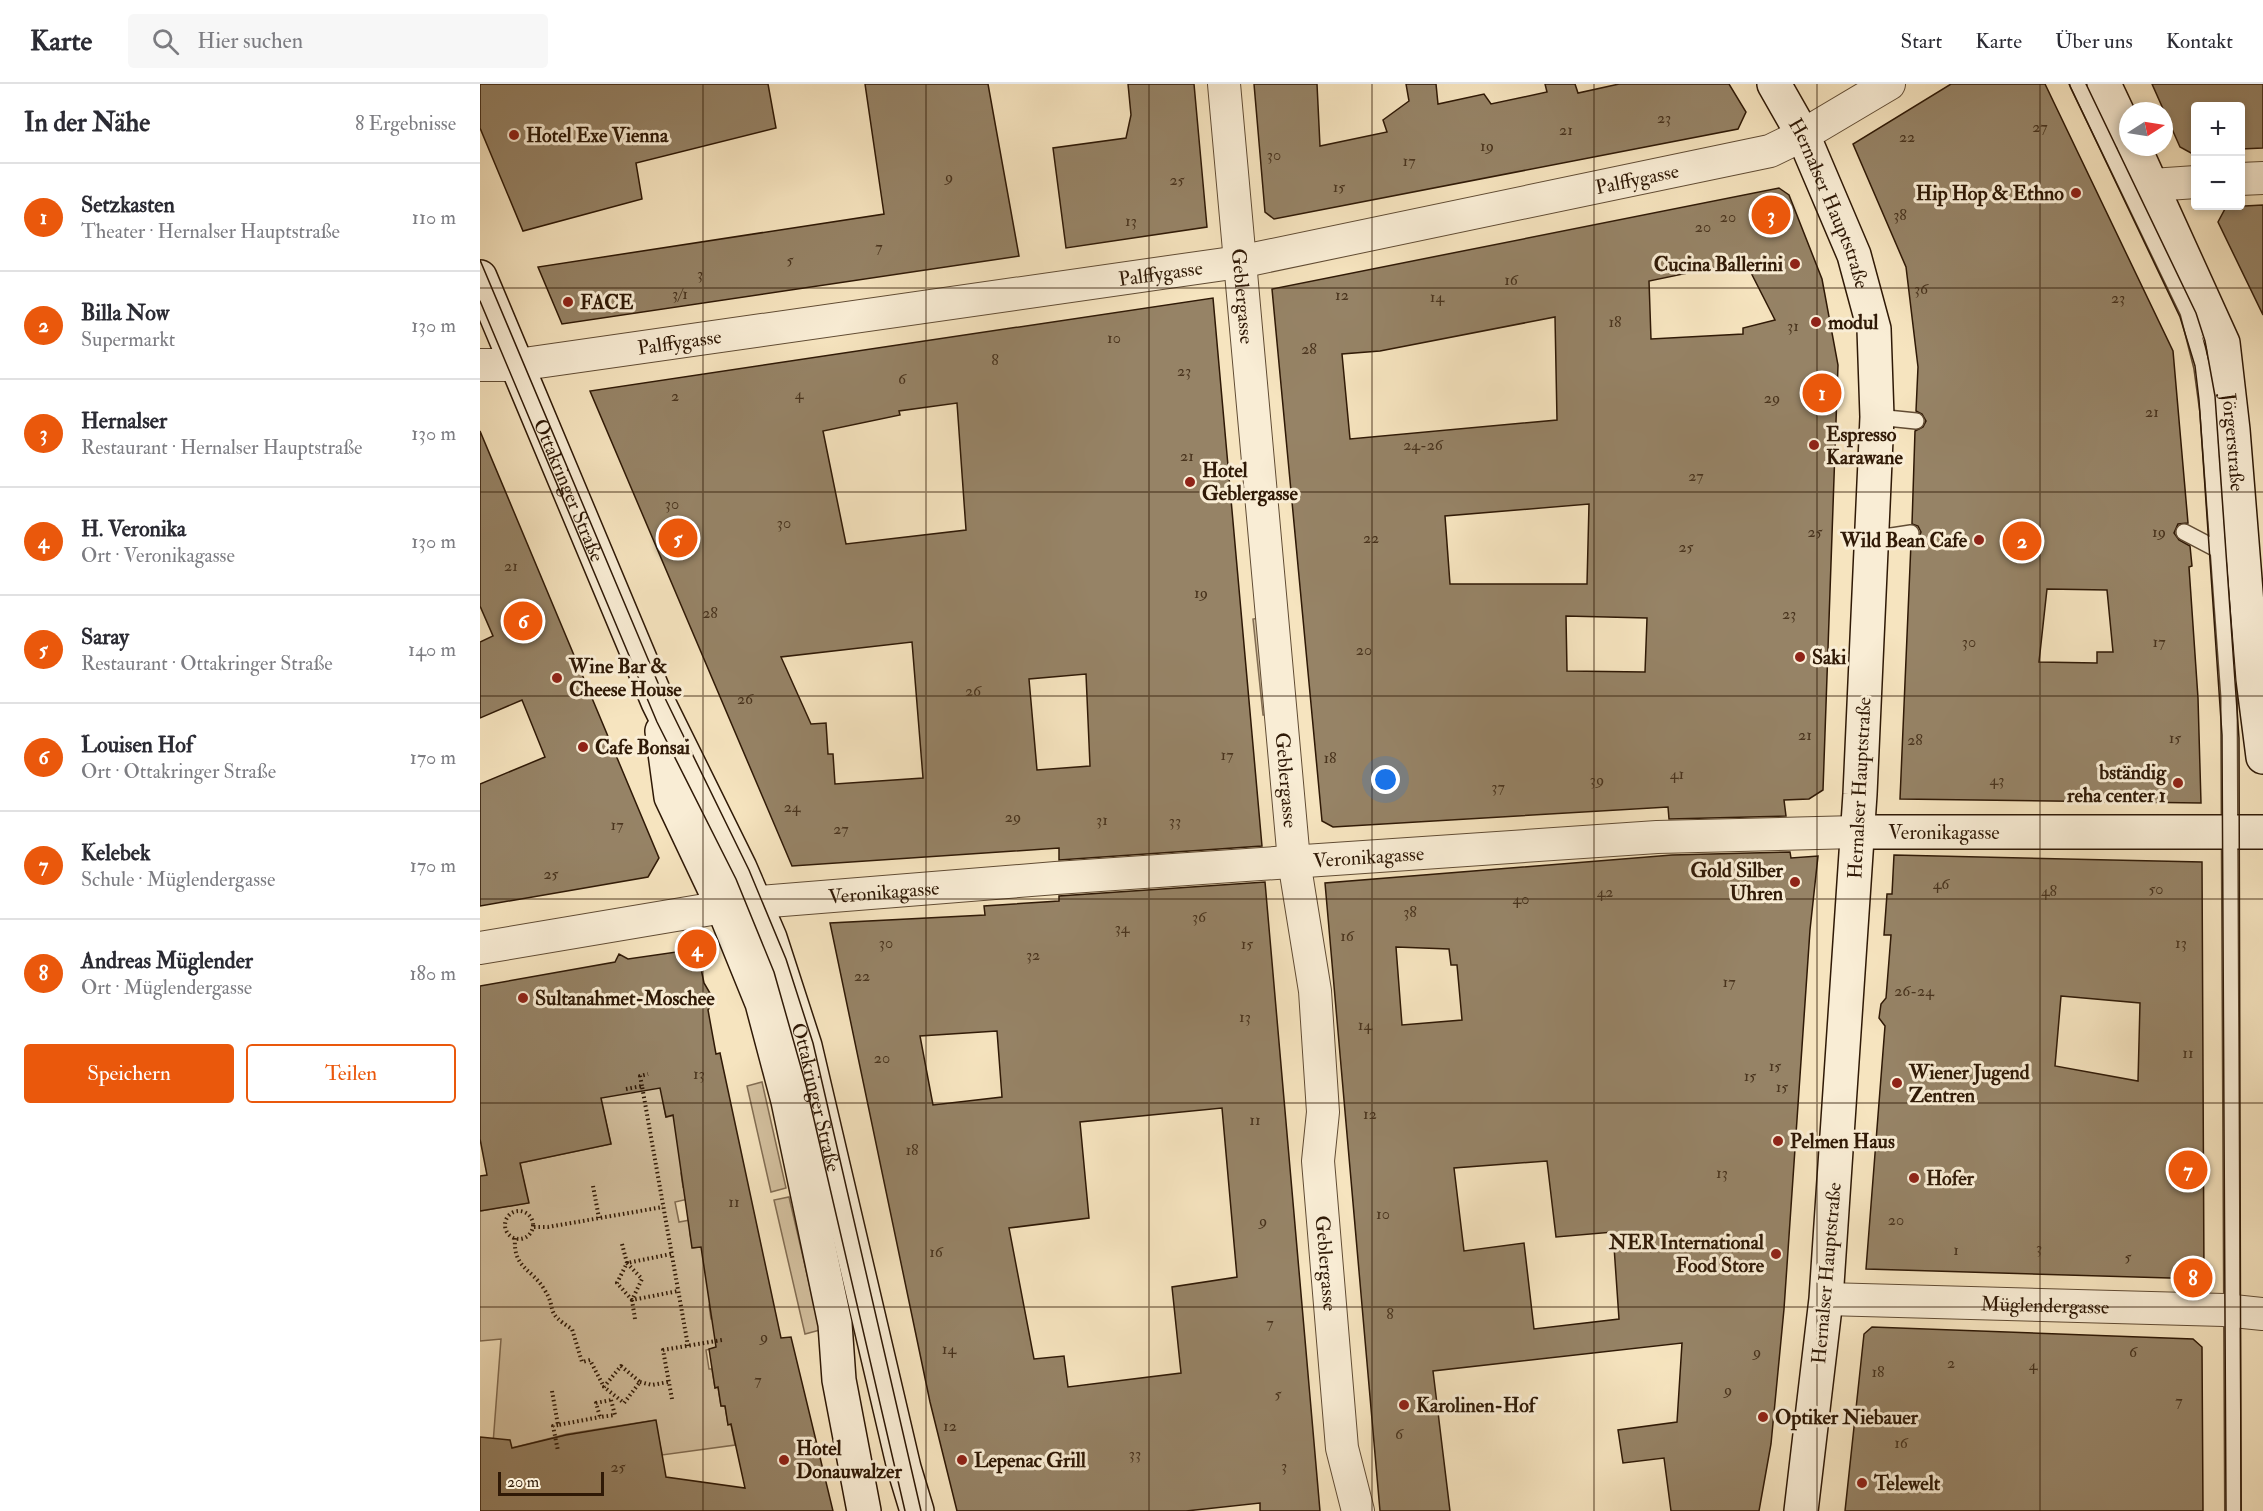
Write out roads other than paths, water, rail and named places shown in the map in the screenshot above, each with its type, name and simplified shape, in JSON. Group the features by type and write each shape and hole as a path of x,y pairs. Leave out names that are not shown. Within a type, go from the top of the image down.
{"main road":[{"name":"Hernalser Hauptstraße","path":"1774,84 1803,135 1854,255 1874,329 1877,417 1856,832 1826,1299 1801,1511"},
{"path":"2104,84 2119,116"},
{"name":"Jörgerstraße","path":"2138,156 2223,343 2233,430 2231,556 2258,680 2263,757"},
{"name":"Ottakringer Straße","path":"480,278 658,702 740,868 738,905 788,1101 835,1324 838,1380 864,1511"},
{"name":"Veronikagasse","path":"1856,832 2263,832"},
{"name":"Ottakringer Straße","path":"738,905 770,938 805,1046 904,1468 917,1511"}],"street":[{"name":"Geblergasse","path":"1224,84 1294,861 1315,991 1323,1112 1318,1161 1342,1448 1358,1511"},
{"name":"Palffygasse","path":"480,365 517,365 1239,262 1770,152 1889,84"},
{"path":"2245,179 2263,178"},
{"path":"2152,185 2191,182"},
{"name":"Veronikagasse","path":"480,948 738,905 1294,861 1657,837 1856,832"},
{"name":"Müglendergasse","path":"1826,1299 2248,1312"}],"lane":[{"path":"2078,84 2180,294 2193,328 2202,366 2231,556 2230,833 2248,1312 2233,1511"},
{"path":"1877,417 1916,421"},
{"path":"2184,532 2231,556"},
{"path":"1872,539 1911,533"}],"tram line":[{"path":"2069,84 2180,317 2195,366 2199,400 2222,735 2226,1511"},
{"path":"2086,84 2196,313 2205,341 2215,396 2239,738 2241,1511"},
{"path":"480,260 661,690 749,870 786,959 813,1043 921,1511"},
{"path":"480,301 657,722 736,879 774,972 806,1085 905,1511"}],"place":[{"name":"Hotel Exe Vienna","path":"514,135"},
{"name":"Hip Hop & Ethno","path":"2076,193"},
{"name":"Hernalser","path":"1771,215"},
{"name":"Cucina Ballerini","path":"1795,264"},
{"name":"FACE","path":"568,302"},
{"name":"modul","path":"1816,322"},
{"name":"Setzkasten","path":"1822,393"},
{"name":"Espresso Karawane","path":"1814,445"},
{"name":"Hotel Geblergasse","path":"1190,482"},
{"name":"Saray","path":"678,538"},
{"name":"Wild Bean Cafe","path":"1979,540"},
{"name":"Billa Now","path":"2022,541"},
{"name":"Louisen Hof","path":"523,621"},
{"name":"Saki","path":"1800,657"},
{"name":"Wine Bar & Cheese House","path":"557,678"},
{"name":"Cafe Bonsai","path":"583,747"},
{"name":"bständig reha center 1","path":"2178,783"},
{"name":"Gold Silber Uhren","path":"1795,882"},
{"name":"H. Veronika","path":"697,949"},
{"name":"Sultanahmet-Moschee","path":"523,998"},
{"name":"Wiener Jugend Zentren","path":"1897,1083"},
{"name":"Pelmen Haus","path":"1778,1141"},
{"name":"Kelebek","path":"2188,1170"},
{"name":"Hofer","path":"1914,1178"},
{"name":"NER International Food Store","path":"1776,1254"},
{"name":"Andreas Müglender","path":"2193,1278"},
{"name":"Karolinen-Hof","path":"1404,1405"},
{"name":"Optiker Niebauer","path":"1763,1417"},
{"name":"Hotel Donauwalzer","path":"784,1460"},
{"name":"Lepenac Grill","path":"962,1460"},
{"name":"Telewelt","path":"1862,1483"}]}
